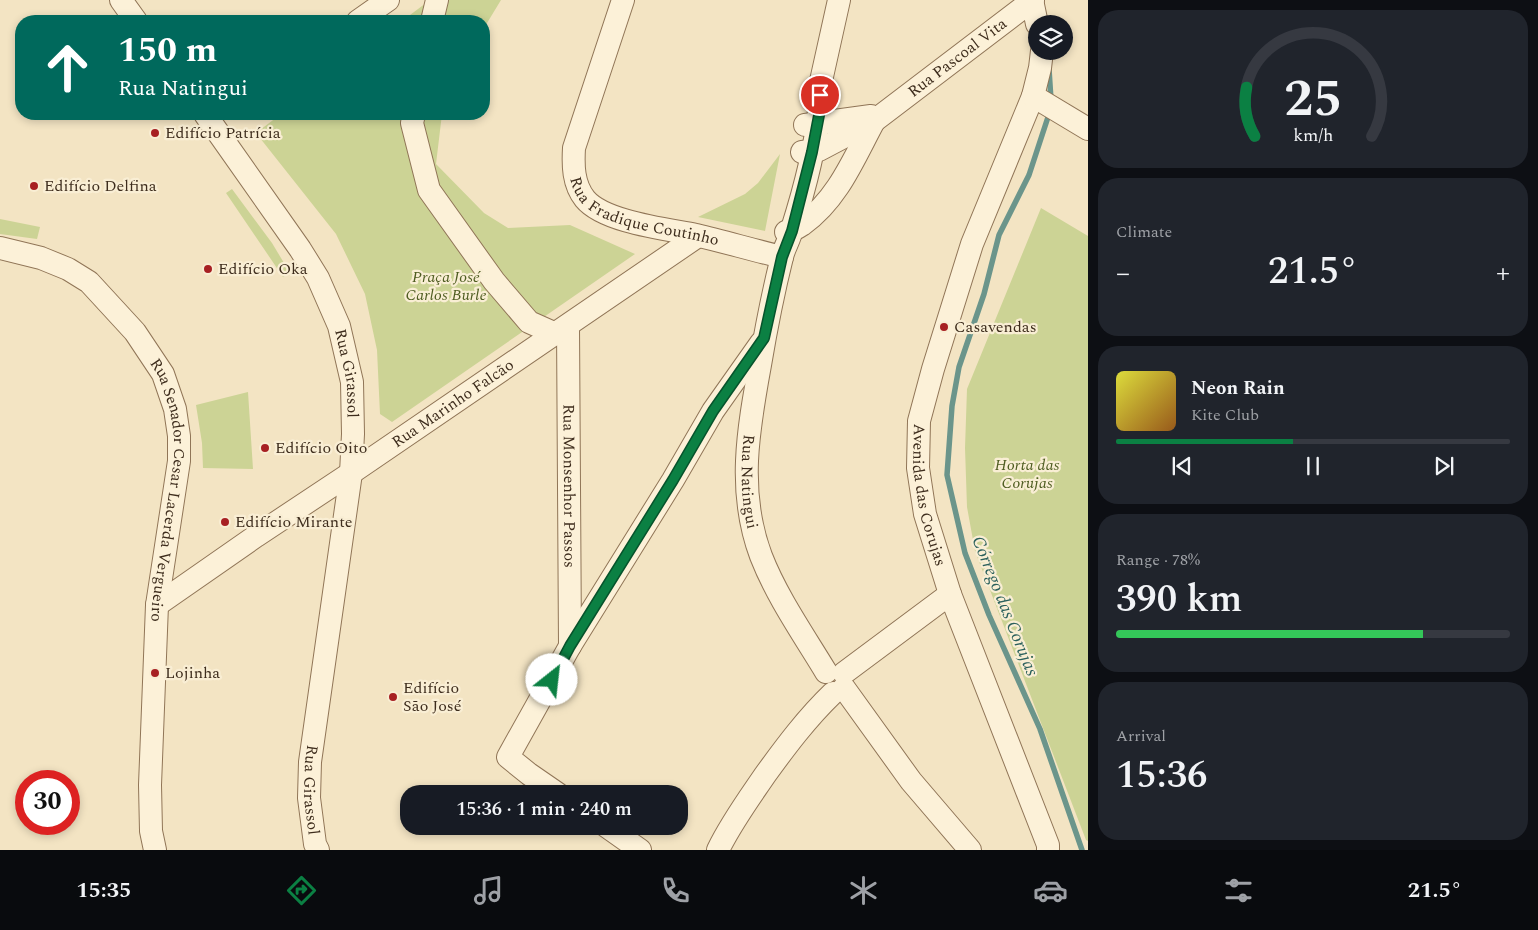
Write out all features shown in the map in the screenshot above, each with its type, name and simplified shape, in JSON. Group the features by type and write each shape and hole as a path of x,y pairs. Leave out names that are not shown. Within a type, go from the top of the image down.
{"street":[{"path":"121,0 132,15"},
{"path":"367,15 388,0"},
{"path":"433,15 437,0"},
{"name":"Rua Fradique Coutinho","path":"623,0 574,148 573,166 577,188 585,200 597,210 610,215 632,222 698,236 785,242"},
{"name":"Rua Natingui","path":"839,0 821,80 820,110 811,124 764,338 753,402 746,467 747,494 752,526 761,555 775,588 834,681 911,781 970,850"},
{"path":"1032,0 1035,15"},
{"name":"Rua Pascoal Vita","path":"805,152 825,147 878,118 1032,0"},
{"name":"Avenida das Corujas","path":"1041,60 1038,99 972,244 933,368 919,421 918,468 925,514 950,594 1048,845 1048,850"},
{"path":"1038,99 1088,129"},
{"name":"Rua Pascoal Vita","path":"811,124 878,118"},
{"name":"Rua Pascoal Vita","path":"785,242 835,193 878,118"},
{"name":"Rua Girassol","path":"217,120 318,278 339,326 352,382 353,434 351,473 310,762 309,798 315,844 318,850"},
{"path":"413,120 429,190 494,281 529,322 562,330"},
{"name":"Rua Marinho Falcão","path":"157,604 698,236"},
{"name":"Rua Senador Cesar Lacerda Vergueiro","path":"0,248 41,258 68,269 89,282 135,332 163,374 175,409 179,436 179,461 157,604 150,785 151,831 155,850"},
{"name":"Rua Monsenhor Passos","path":"562,330 570,646"},
{"path":"545,785 508,757 570,646 673,480 713,411 764,338"},
{"path":"718,850 739,812 834,681 950,594"},
{"path":"619,835 640,850"}],"green space":[{"path":"430,0 501,0 490,18 490,15 410,15"},
{"name":"Praça José Carlos Burle","path":"273,120 441,120 436,164 484,213 508,228 570,225 635,254 392,422 380,414 377,350 365,294 336,234 256,133"},
{"path":"780,154 765,231 698,217 745,194 758,183"},
{"path":"232,189 272,243 290,273 283,277 226,193"},
{"name":"Horta das Corujas","path":"1041,208 1088,236 1088,841 1086,840 975,551 967,507 965,448 967,389"},
{"path":"0,219 40,227 37,239 0,234"},
{"path":"248,392 253,469 203,468 202,443 196,405"}],"waterway":[{"name":"Córrego das Corujas","path":"1049,69 1051,100"},
{"name":"Córrego das Corujas","path":"1050,111 1029,175 999,235 984,294 959,367 952,406 947,475 965,553 989,615 1040,729 1082,850"}],"place":[{"name":"Edifício Patrícia","path":"155,133"},
{"name":"Edifício Delfina","path":"34,186"},
{"name":"Edifício Oka","path":"208,269"},
{"name":"Casavendas","path":"944,327"},
{"name":"Edifício Oito","path":"265,448"},
{"name":"Edifício Mirante","path":"225,522"},
{"name":"Lojinha","path":"155,673"},
{"name":"Edifício São José","path":"393,697"}],"route":[{"path":"552,680 570,646 673,480 713,411 764,338 782,257 792,231 812,152 820,110 820,95"}]}
